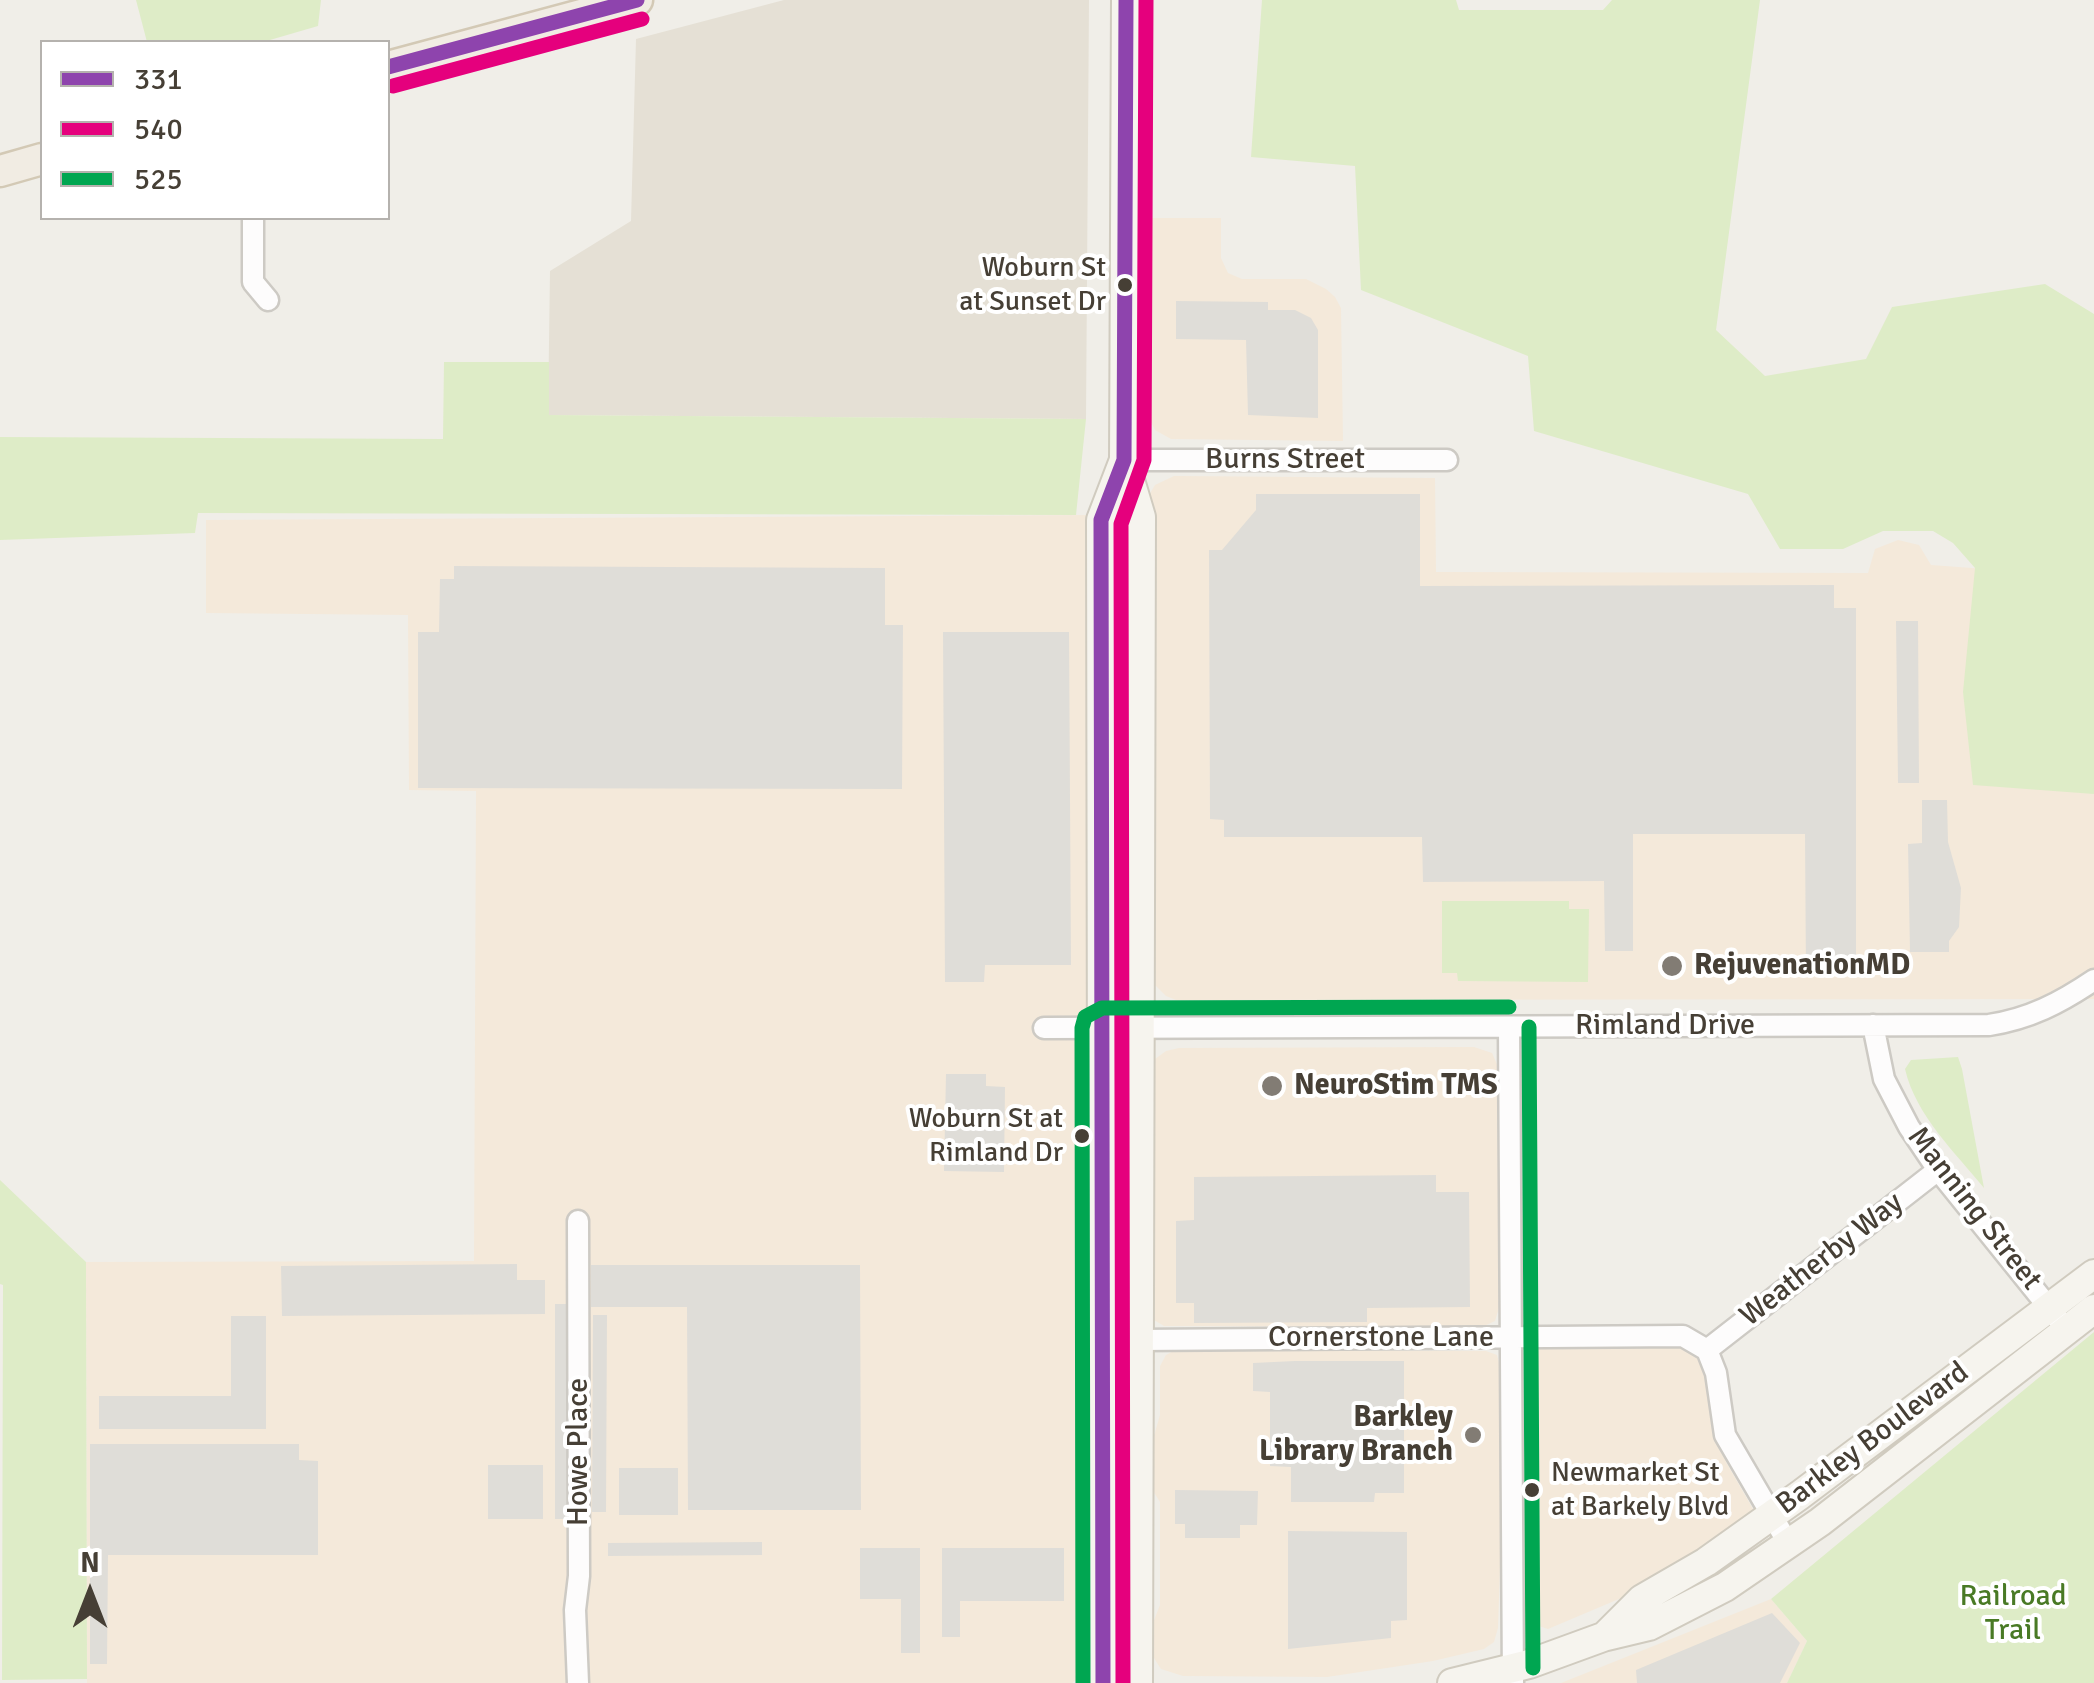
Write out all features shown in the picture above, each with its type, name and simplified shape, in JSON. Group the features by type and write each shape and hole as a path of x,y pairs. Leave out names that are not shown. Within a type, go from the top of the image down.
{"main road":[{"path":"390,67 637,0"},
{"path":"1126,0 1124,460 1140,517 1138,1683"},
{"path":"0,171 40,159"},
{"path":"1103,1683 1101,520 1124,460"},
{"name":"Barkley Boulevard","path":"1603,1637 1642,1599 1706,1562 2094,1274"},
{"name":"Barkley Boulevard","path":"1452,1683 1513,1676 1603,1637 1649,1626 1725,1587 1788,1544 2094,1309"}],"street":[{"path":"253,220 253,282 268,300"},
{"name":"Burns Street","path":"1124,460 1447,460"},
{"name":"Rimland Drive","path":"1044,1028 1989,1026 2020,1020 2055,1006 2094,980"},
{"name":"Manning Street","path":"1873,1026 1884,1079 1896,1105 1938,1170 2068,1330"},
{"path":"1509,1027 1513,1676"},
{"name":"Weatherby Way","path":"1707,1350 1938,1170"},
{"name":"Howe Place","path":"578,1222 578,1683"},
{"name":"Cornerstone Lane","path":"1139,1340 1683,1336 1707,1350"},
{"path":"1707,1350 1716,1372 1725,1435 1788,1544"}],"shaded area":[{"path":"784,0 1089,0 1086,419 548,415 550,271 631,221 636,39"},
{"path":"1146,218 1221,218 1221,258 1228,273 1242,279 1306,279 1335,297 1341,308 1343,441 1171,439 1155,430 1145,410"},
{"path":"1176,301 1268,302 1268,310 1295,310 1311,318 1318,330 1318,418 1248,415 1246,340 1176,339"},
{"path":"1174,476 1435,478 1436,572 1868,573 1875,549 1898,540 1919,545 1931,565 2094,577 2094,999 1176,1000 1166,996 1151,981 1149,495 1155,485"},
{"path":"1256,494 1420,494 1420,586 1834,585 1834,608 1856,608 1856,976 1806,976 1805,834 1633,834 1633,951 1605,951 1604,881 1423,882 1422,837 1224,837 1224,820 1210,819 1209,550 1222,550 1256,510"},
{"path":"1094,515 1090,1664 1083,1676 1072,1683 87,1683 86,1262 474,1261 476,791 409,790 408,615 206,613 206,520"},
{"path":"454,566 885,568 885,625 903,625 902,789 418,788 418,632 439,632 440,579 454,579"},
{"path":"1896,621 1918,621 1919,783 1898,783"},
{"path":"943,632 1069,632 1071,965 985,965 984,982 945,982"},
{"path":"1922,800 1947,800 1948,842 1961,888 1959,927 1949,941 1949,952 1910,952 1908,844 1922,843"},
{"path":"1474,1047 1492,1053 1499,1069 1499,1308 1495,1321 1482,1327 1164,1326 1154,1320 1150,1308 1149,1071 1155,1059 1179,1048"},
{"path":"946,1074 986,1074 986,1086 1005,1087 1004,1172 944,1171"},
{"path":"1436,1175 1436,1192 1469,1192 1470,1307 1367,1308 1367,1322 1194,1323 1194,1303 1176,1303 1176,1221 1194,1220 1194,1177"},
{"path":"517,1264 517,1280 545,1280 545,1314 282,1316 281,1266"},
{"path":"591,1265 860,1265 861,1510 688,1510 687,1307 591,1307"},
{"path":"555,1304 570,1304 570,1519 555,1519"},
{"path":"593,1315 607,1315 606,1512 592,1512"},
{"path":"231,1316 266,1316 266,1429 99,1429 99,1396 231,1396"},
{"path":"1542,1346 1681,1348 1698,1354 1708,1368 1716,1426 1726,1462 1753,1509 1753,1515 1652,1585 1548,1629 1533,1624 1524,1611 1524,1365 1531,1353"},
{"path":"1175,1350 1486,1351 1497,1355 1501,1536 1498,1628 1494,1642 1484,1649 1433,1661 1327,1677 1183,1676 1161,1669 1152,1655 1151,1628 1160,1605 1160,1502 1150,1486 1149,1453 1160,1415 1160,1366 1166,1355"},
{"path":"1404,1361 1404,1493 1375,1493 1374,1502 1291,1502 1291,1467 1270,1466 1270,1392 1253,1391 1253,1363"},
{"path":"90,1444 299,1444 299,1460 318,1461 318,1555 108,1555 107,1664 90,1664"},
{"path":"488,1465 543,1465 543,1519 488,1519"},
{"path":"619,1468 678,1468 678,1515 619,1515"},
{"path":"1175,1490 1258,1491 1257,1525 1240,1525 1240,1538 1185,1538 1185,1524 1175,1524"},
{"path":"1288,1531 1407,1532 1407,1620 1391,1621 1391,1638 1288,1649"},
{"path":"762,1542 762,1555 608,1556 608,1543"},
{"path":"860,1548 920,1548 920,1653 901,1653 901,1599 860,1599"},
{"path":"942,1548 1064,1548 1064,1601 960,1601 960,1637 942,1637"},
{"path":"1771,1599 1807,1641 1787,1683 1561,1683"},
{"path":"1772,1613 1800,1643 1780,1683 1637,1683 1636,1670"}],"green space":[{"path":"136,0 321,0 318,26 270,40 146,40"},
{"path":"1262,0 1456,0 1459,10 1603,10 1612,0 1760,0 1716,330 1765,376 1866,359 1892,307 2045,284 2094,314 2094,794 1973,785 1963,692 1975,568 1953,543 1933,531 1883,531 1843,549 1780,549 1748,494 1534,431 1528,356 1361,290 1355,166 1251,157"},
{"path":"444,362 549,362 549,415 1086,419 1076,515 198,513 195,533 0,540 0,437 443,439"},
{"path":"1442,901 1569,901 1569,909 1589,909 1588,982 1458,981 1457,973 1442,973"},
{"path":"1958,1057 1984,1188 1927,1118 1905,1069 1911,1060"},
{"path":"0,1180 86,1262 87,1679 2,1680"},
{"name":"Railroad Trail","path":"2094,1332 2094,1683 1787,1683 1807,1641 1771,1599"}],"transit line":[{"name":"331","path":"390,66 637,0"},
{"name":"331","path":"1103,1683 1101,520 1124,460 1126,0"},
{"name":"540","path":"1123,1683 1121,524 1144,460 1146,0"},
{"name":"540","path":"393,86 642,19"},
{"name":"525","path":"1083,1683 1085,1017 1102,1008 1509,1007"},
{"name":"525","path":"1529,1027 1533,1668"}],"place":[{"name":"Woburn St at Sunset Dr","path":"1125,285"},
{"name":"RejuvenationMD","path":"1672,966"},
{"name":"NeuroStim TMS","path":"1272,1086"},
{"name":"Woburn St at Rimland Dr","path":"1082,1136"},
{"name":"Barkley Library Branch","path":"1473,1435"},
{"name":"Newmarket St at Barkely Blvd","path":"1532,1490"}]}
